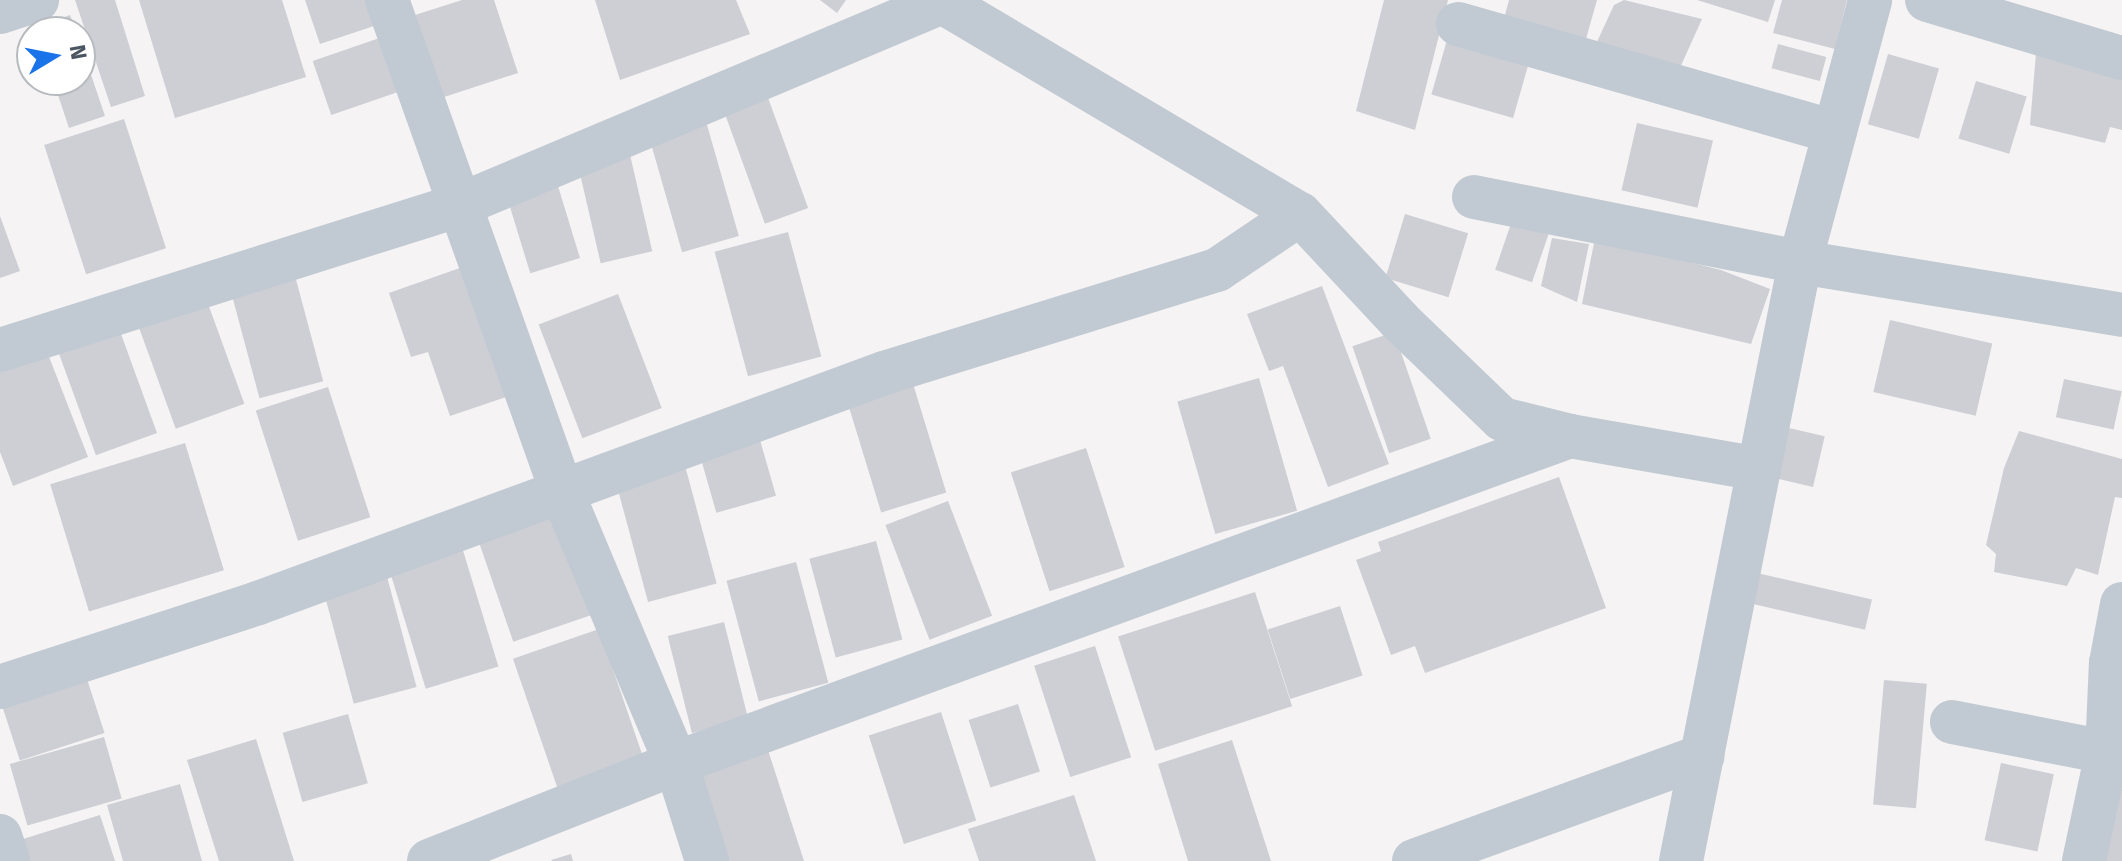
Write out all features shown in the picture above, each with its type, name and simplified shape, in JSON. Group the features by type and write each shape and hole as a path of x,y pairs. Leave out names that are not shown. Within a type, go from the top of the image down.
{"street":[{"path":"0,12 37,0"},
{"path":"387,0 562,492 676,763 707,861"},
{"path":"1681,861 1800,262 1870,0"},
{"path":"1927,0 2122,58"},
{"path":"0,350 462,204 940,1 1300,214 1400,321 1502,419 1570,436 1759,469"},
{"path":"1458,24 1835,132"},
{"path":"1474,197 1800,262 2122,315"},
{"path":"0,687 258,603 884,373 1217,270 1300,214"},
{"path":"429,861 676,763 1570,436"},
{"path":"2084,861 2114,754 2111,663 2122,604"},
{"path":"1952,722 2114,754"},
{"path":"1414,861 1702,756"},
{"path":"0,836 8,861"}],"building":[{"path":"75,0 115,0 145,96 111,107 96,62 96,16 80,16"},
{"path":"139,0 282,0 306,77 175,118"},
{"path":"305,0 378,0 386,22 320,44"},
{"path":"462,0 494,0 518,73 441,98 415,15"},
{"path":"595,0 736,0 750,34 620,80"},
{"path":"820,0 846,0 837,13"},
{"path":"1384,0 1448,0 1415,130 1356,111"},
{"path":"1509,0 1597,0 1582,53 1501,30"},
{"path":"1624,0 1702,19 1674,81 1590,57 1614,5"},
{"path":"1697,0 1775,0 1768,22"},
{"path":"1782,0 1847,0 1835,49 1773,33"},
{"path":"394,33 413,87 331,115 313,61"},
{"path":"1449,33 1531,56 1513,118 1431,95"},
{"path":"1778,44 1826,57 1820,81 1772,68"},
{"path":"2036,53 2122,79 2122,130 2110,127 2105,143 2030,125"},
{"path":"1888,54 1939,69 1919,139 1868,124"},
{"path":"1976,81 2027,96 2009,154 1958,138"},
{"path":"763,84 808,208 765,224 720,100"},
{"path":"96,89 105,116 69,128 58,96 96,96"},
{"path":"703,111 739,236 682,252 646,127"},
{"path":"124,119 166,248 86,274 44,145"},
{"path":"1637,123 1713,141 1697,208 1621,190"},
{"path":"628,146 652,251 601,263 576,158"},
{"path":"554,173 580,258 530,273 504,188"},
{"path":"1515,212 1552,225 1532,282 1495,270"},
{"path":"1405,214 1468,233 1449,297 1385,278"},
{"path":"0,216 20,271 0,278"},
{"path":"788,232 821,357 748,376 715,252"},
{"path":"1552,238 1589,244 1577,302 1541,286"},
{"path":"1595,238 1721,270 1770,289 1751,344 1582,304"},
{"path":"474,263 509,396 450,416 428,352 411,357 389,293"},
{"path":"294,272 323,381 259,398 230,289"},
{"path":"1322,286 1389,464 1328,487 1283,366 1269,371 1247,314"},
{"path":"203,290 244,404 176,429 134,315"},
{"path":"618,294 662,408 582,438 539,324"},
{"path":"1890,320 1992,344 1976,416 1873,392"},
{"path":"117,323 157,433 96,455 56,345"},
{"path":"1394,332 1431,439 1389,453 1352,346"},
{"path":"46,349 88,457 13,486 0,452 0,367"},
{"path":"910,374 946,493 881,512 845,394"},
{"path":"1259,378 1297,511 1215,534 1177,401"},
{"path":"2064,379 2122,391 2114,429 2056,417"},
{"path":"328,387 370,517 298,541 256,410"},
{"path":"1776,425 1825,436 1813,487 1764,476"},
{"path":"2019,431 2122,459 2122,498 2115,497 2098,575 2076,568 2067,586 1994,572 1996,554 1986,545 2004,468"},
{"path":"760,440 776,496 716,513 700,457"},
{"path":"185,443 224,570 89,611 50,484"},
{"path":"1086,448 1125,567 1049,591 1011,472"},
{"path":"683,458 717,584 648,602 614,476"},
{"path":"1559,477 1606,608 1425,673 1415,646 1391,655 1356,560 1381,551 1378,542"},
{"path":"948,501 992,616 930,640 885,525"},
{"path":"556,514 591,615 513,642 478,541"},
{"path":"876,541 902,640 836,657 809,559"},
{"path":"461,544 498,666 426,689 388,566"},
{"path":"796,562 828,683 759,701 726,581"},
{"path":"386,573 417,687 354,704 323,590"},
{"path":"1757,573 1872,600 1865,630 1750,603"},
{"path":"1255,592 1292,706 1155,751 1118,636"},
{"path":"1340,606 1363,675 1290,699 1268,629"},
{"path":"724,622 748,719 692,733 668,636"},
{"path":"599,629 644,759 558,788 513,659"},
{"path":"1095,646 1131,757 1070,777 1034,666"},
{"path":"86,676 105,733 20,761 1,704"},
{"path":"1884,680 1927,684 1916,808 1873,805"},
{"path":"1018,704 1040,772 990,788 969,720"},
{"path":"941,712 976,820 904,844 869,735"},
{"path":"348,714 368,783 302,802 283,733"},
{"path":"104,737 122,799 27,826 10,764"},
{"path":"256,739 294,861 219,861 187,760"},
{"path":"1232,740 1271,861 1188,861 1158,764"},
{"path":"765,741 804,861 720,861 689,765"},
{"path":"2001,763 2054,774 2037,852 1985,840"},
{"path":"180,784 202,861 123,861 107,805"},
{"path":"2115,787 2122,789 2122,861 2099,861"},
{"path":"1074,795 1096,861 979,861 968,829"},
{"path":"100,815 115,861 12,861 7,844"},
{"path":"571,854 573,861 551,860"}]}
